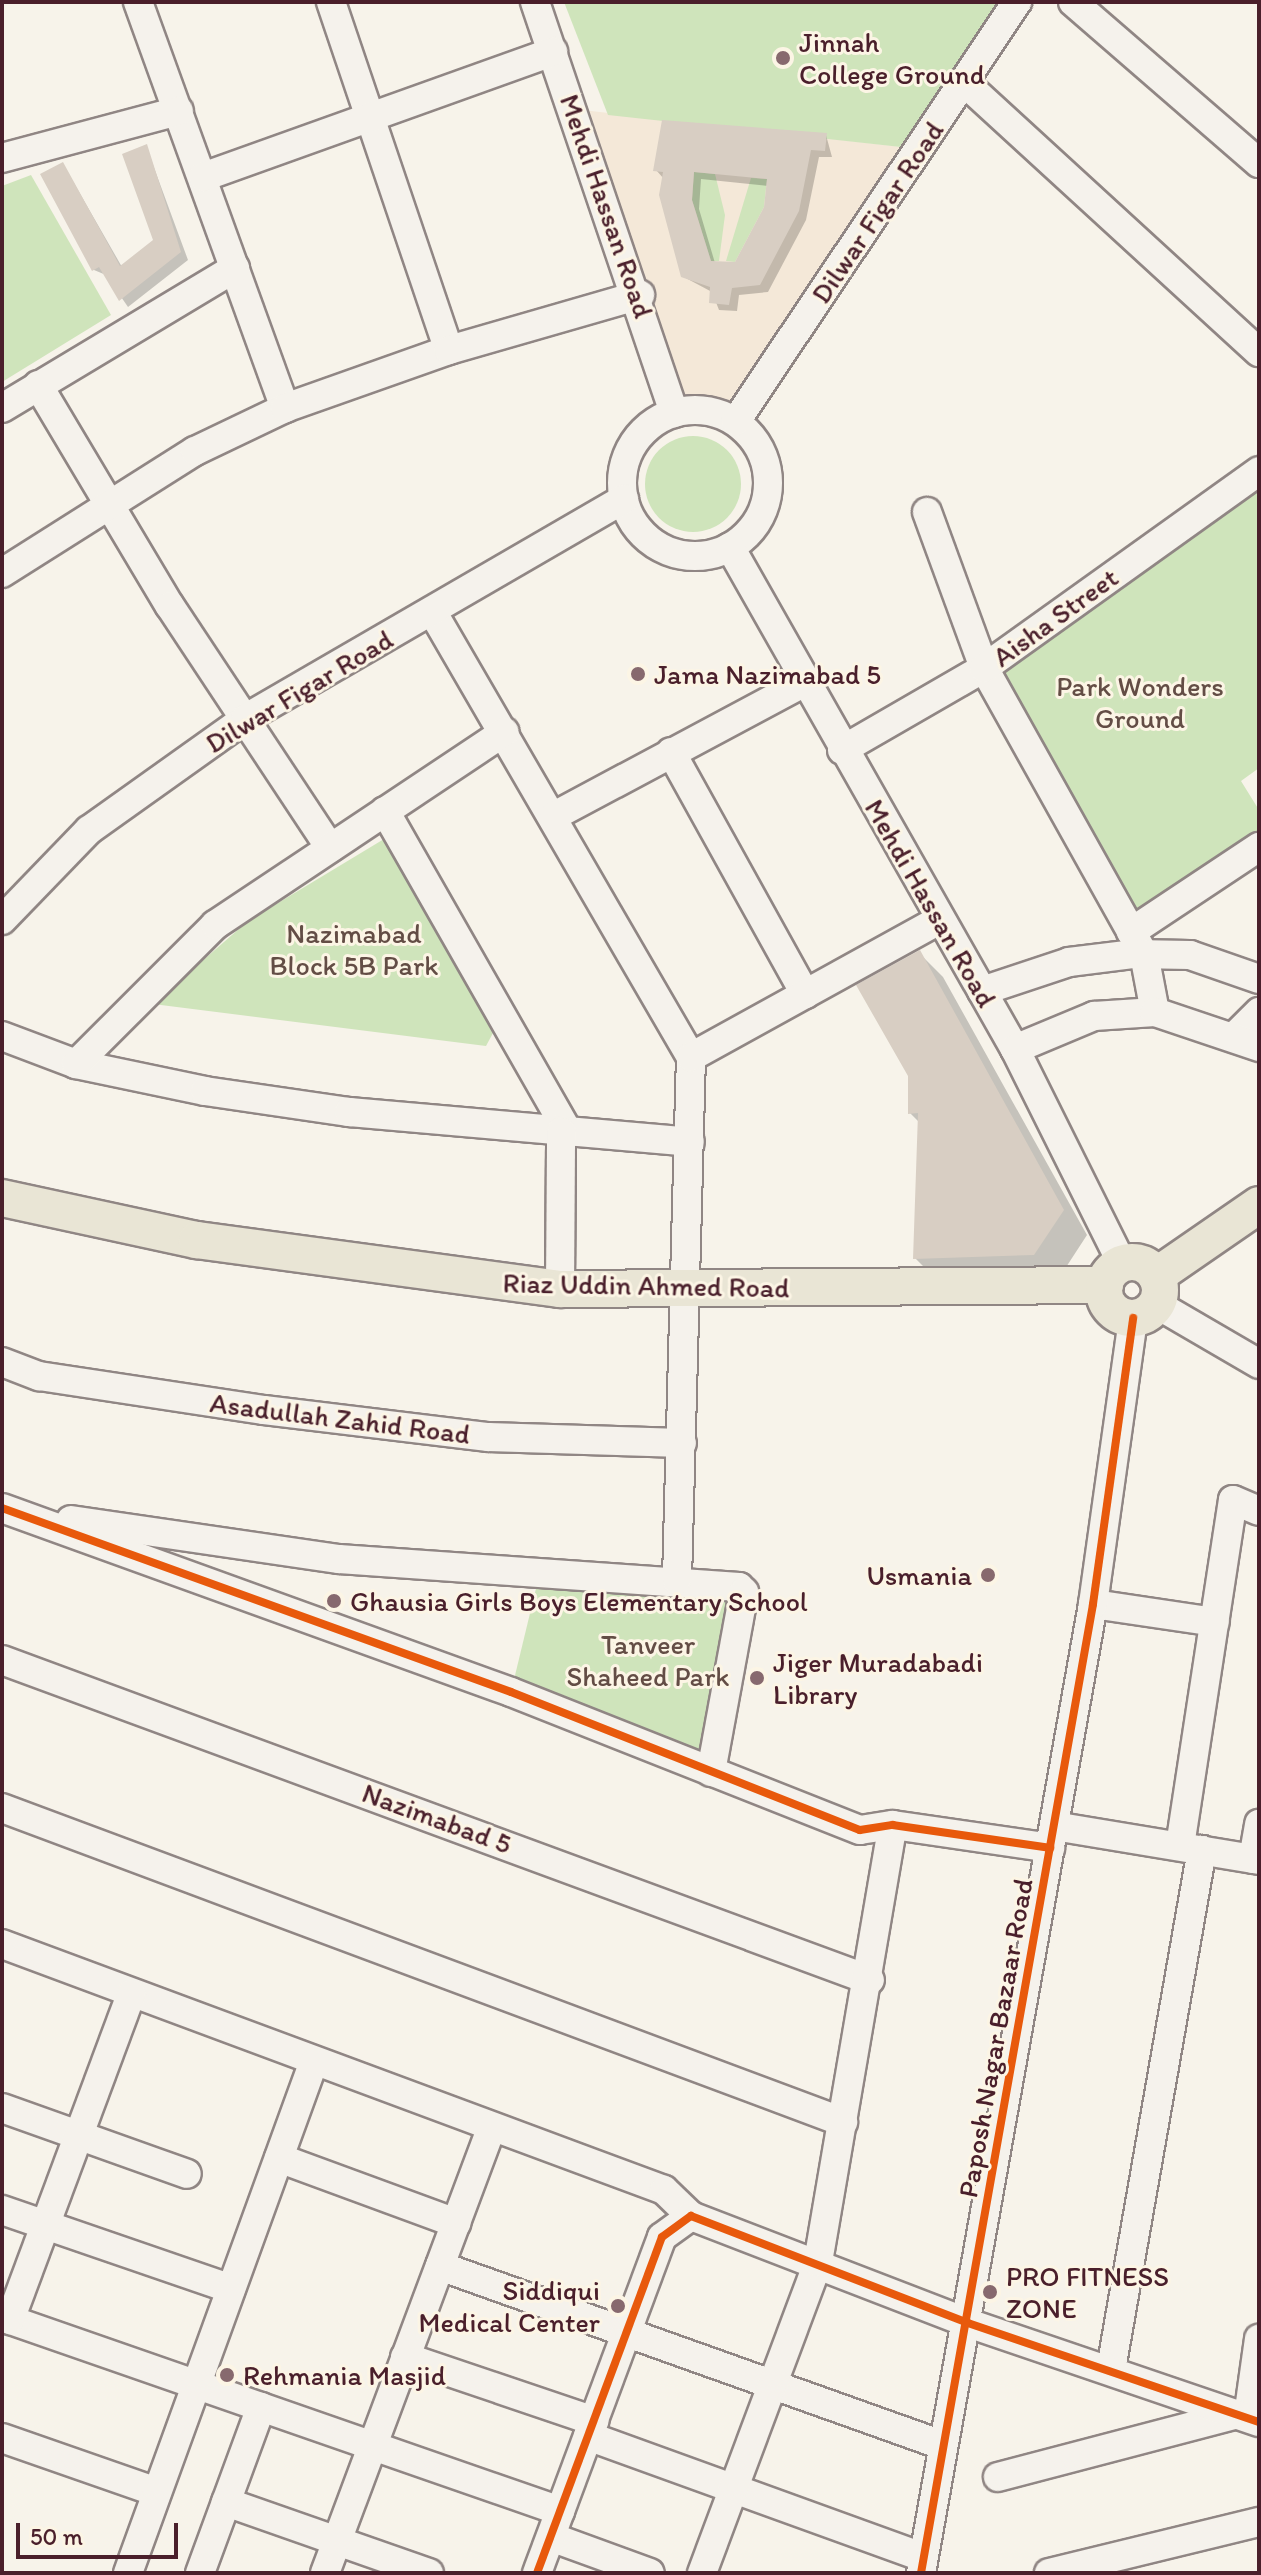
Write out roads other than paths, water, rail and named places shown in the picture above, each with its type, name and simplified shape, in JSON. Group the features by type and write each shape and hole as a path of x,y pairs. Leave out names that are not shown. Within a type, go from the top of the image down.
{"main road":[{"name":"Riaz Uddin Ahmed Road","path":"2,1198 197,1240 560,1289 1114,1274 1141,1264 1148,1299"},
{"path":"1114,1274 1111,1308 1148,1299 1259,1205"}],"street":[{"path":"138,2 285,408"},
{"path":"331,2 449,350"},
{"name":"Mehdi Hassan Road","path":"535,2 640,295 674,413"},
{"name":"Dilwar Figar Road","path":"736,421 1017,2"},
{"path":"1073,2 1259,163"},
{"path":"203,177 553,52"},
{"path":"964,82 1259,352"},
{"path":"2,158 179,111"},
{"path":"2,408 235,268"},
{"path":"2,573 110,502 285,408 449,350 640,295"},
{"path":"38,385 330,848"},
{"path":"713,411 736,421 758,443 768,488 762,513 730,547 706,555 667,550 645,536 624,499 627,459 639,437 674,413 713,411"},
{"name":"Aisha Street","path":"842,750 984,668 1259,471"},
{"name":"Dilwar Figar Road","path":"2,920 89,830 246,718 624,499"},
{"path":"927,512 984,668 1138,943 1155,1012"},
{"name":"Mehdi Hassan Road","path":"730,547 803,683 1015,1049 1114,1274"},
{"path":"432,611 554,816 691,1057 688,1287 677,1580"},
{"path":"554,816 803,683"},
{"path":"76,1064 215,925 504,732"},
{"path":"671,752 805,994"},
{"path":"385,811 565,1133 560,1289"},
{"path":"982,991 1138,943 1259,847"},
{"path":"691,1057 939,920"},
{"path":"1138,943 1190,955 1259,979"},
{"path":"1015,1049 1094,1016 1155,1012 1247,1041 1259,1012"},
{"path":"2,1036 76,1064 349,1112 690,1142"},
{"path":"1148,1299 1259,1364"},
{"name":"Paposh Nagar Bazaar Road","path":"922,2565 942,2445 968,2323 1148,1299"},
{"name":"Asadullah Zahid Road","path":"2,1362 39,1376 369,1423 488,1437 682,1443"},
{"path":"1111,2369 1191,1848 1215,1622 1233,1500 1259,1511"},
{"path":"8,1510 339,1559 677,1580 744,1592 711,1772"},
{"path":"8,1510 860,1830 893,1825 1052,1837 1191,1848 1256,1860 1259,1824"},
{"path":"1093,1604 1215,1622"},
{"name":"Nazimabad 5","path":"2,1660 870,1980"},
{"path":"2,1808 843,2122"},
{"path":"702,2573 818,2262 870,1980 893,1825"},
{"path":"2,1944 313,2064 664,2190 691,2216 818,2262 968,2323 1248,2418"},
{"path":"131,1994 45,2225 6,2319 372,2445 556,2524 650,2573"},
{"path":"128,2573 313,2064"},
{"path":"2,2108 187,2174"},
{"path":"325,2573 491,2128"},
{"path":"279,2158 456,2223"},
{"path":"2,2210 231,2289"},
{"path":"537,2573 662,2237 691,2216"},
{"path":"440,2266 628,2330 942,2445"},
{"path":"1248,2418 1259,2339"},
{"path":"405,2357 591,2429 922,2565"},
{"path":"200,2573 261,2407"},
{"path":"998,2477 1248,2418"},
{"path":"2,2438 157,2492"},
{"path":"226,2502 429,2573"},
{"path":"1049,2573 1259,2522"}],"place":[{"name":"Jinnah College Ground","path":"783,58"},
{"name":"Jama Nazimabad 5","path":"638,674"},
{"name":"Usmania","path":"988,1575"},
{"name":"Ghausia Girls Boys Elementary School","path":"334,1601"},
{"name":"Jiger Muradabadi Library","path":"757,1678"},
{"name":"PRO FITNESS ZONE","path":"990,2292"},
{"name":"Siddiqui Medical Center","path":"618,2306"},
{"name":"Rehmania Masjid","path":"227,2375"}],"park label":[{"name":"Park Wonders Ground","path":"1140,702"},
{"name":"Nazimabad Block 5B Park","path":"354,949"},
{"name":"Tanveer Shaheed Park","path":"648,1660"}]}
